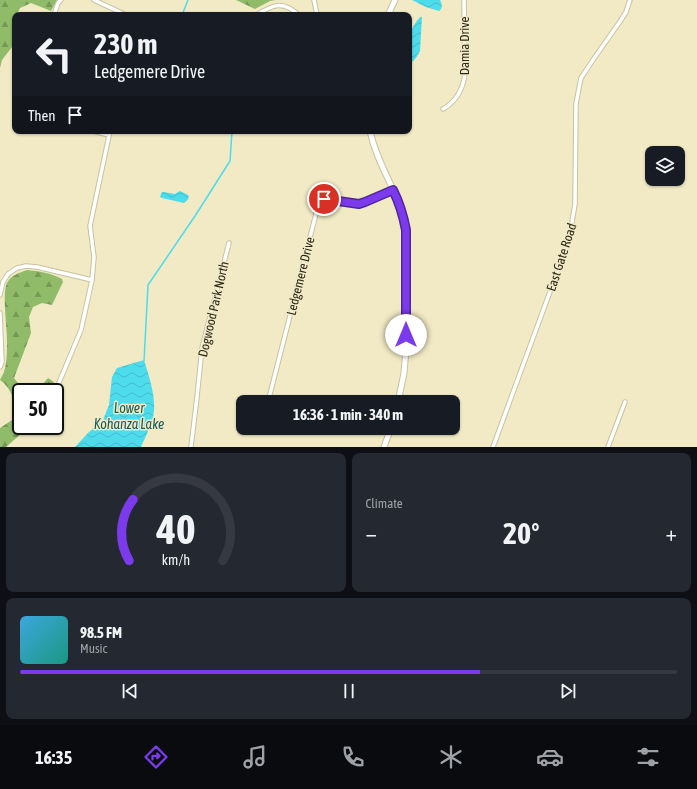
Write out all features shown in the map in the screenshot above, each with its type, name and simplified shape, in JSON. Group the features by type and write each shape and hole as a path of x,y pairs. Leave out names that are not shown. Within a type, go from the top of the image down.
{"main road":[{"path":"389,12 394,0"},
{"path":"371,134 378,158 401,206 406,239 406,349 404,373 399,395"},
{"path":"384,447 388,435"}],"street":[{"path":"55,12 58,3 61,0"},
{"path":"94,0 120,12"},
{"path":"314,0 316,12"},
{"name":"Damia Drive","path":"443,109 450,105 459,93 465,74 464,0"},
{"name":"East Gate Road","path":"493,447 569,240 575,204 576,104 581,78 626,12 630,0"},
{"path":"262,12 278,5 294,12"},
{"path":"59,383 81,330 92,280 94,257 90,226 110,134"},
{"name":"Ledgemere Drive","path":"270,395 319,202 324,199 359,204 393,190"},
{"name":"Dogwood Park North","path":"191,447 198,397 202,348 229,243"},
{"path":"0,296 3,282 8,274 17,268 26,266 37,267 92,280"},
{"path":"0,313 2,362 0,367"},
{"path":"608,447 625,402"}],"green space":[{"path":"0,0 57,0 51,11 31,3 20,8 18,12 12,12 12,47 2,60 0,68"},
{"path":"236,0 276,0 270,1 255,9"},
{"path":"27,270 54,275 62,279 63,282 52,305 42,303 33,307 29,317 31,333 14,378 18,383 12,383 12,396 4,383 0,380 4,372 7,357 5,294 7,283 16,275"},
{"path":"48,378 54,382 54,383 44,383"},
{"path":"12,420 12,435 20,435 6,447 0,447 0,428"}],"water":[{"path":"412,0 440,0 442,7 439,11 426,7"},
{"path":"420,17 422,17 420,51 412,62 412,29"},
{"path":"180,191 189,196 184,203 160,197 162,192 175,194"},
{"name":"Lower Kohanza Lake","path":"144,360 153,392 154,408 151,424 141,447 75,447 103,420 109,405 112,377 117,368"}],"waterway":[{"path":"183,12 188,0"},
{"path":"144,361 148,285 230,161 232,134"}],"route":[{"path":"324,199 359,204 393,190 401,206 406,230 406,335"}]}
